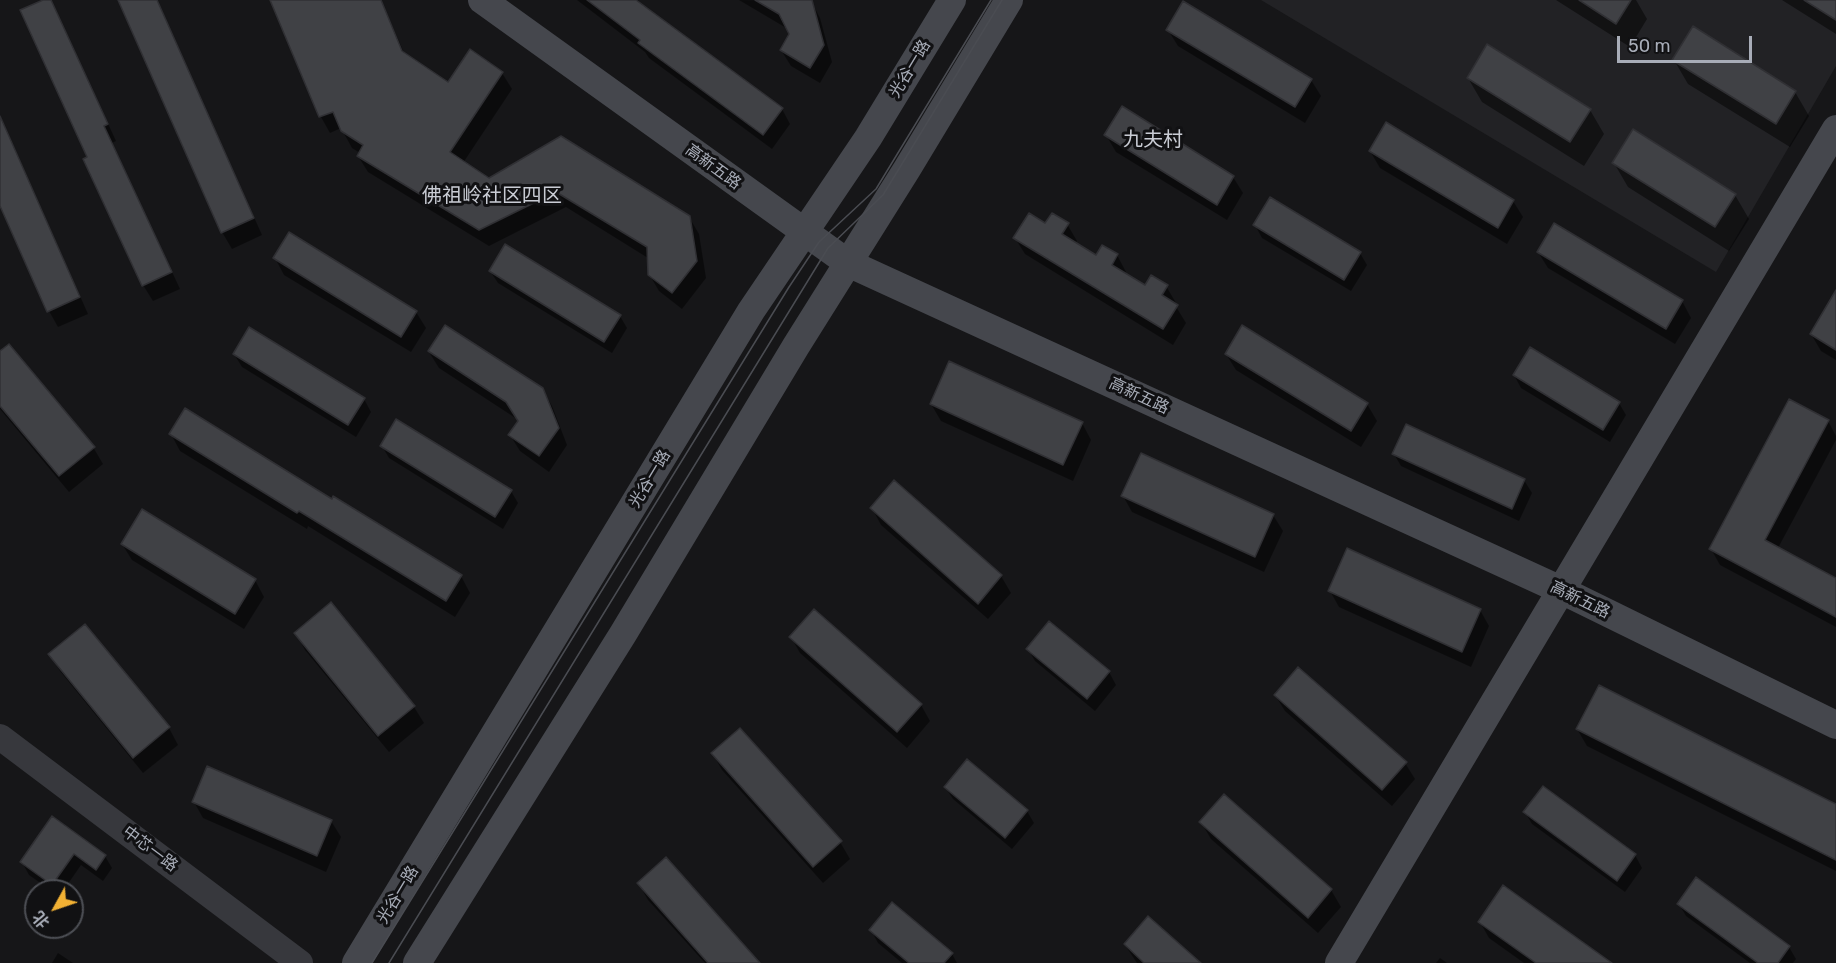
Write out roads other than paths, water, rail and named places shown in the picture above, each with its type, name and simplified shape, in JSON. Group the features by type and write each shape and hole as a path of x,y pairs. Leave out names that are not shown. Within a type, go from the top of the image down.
{"main road":[{"name":"高新五路","path":"482,0 848,263 1567,593 1836,725"},
{"name":"光谷一路","path":"356,963 751,311 868,138 952,0"},
{"path":"417,963 623,634 1009,0"},
{"path":"1354,963 1836,129"},
{"path":"1339,963 1836,155"}],"street":[{"name":"中芯一路","path":"0,737 300,963"}],"tram line":[{"path":"372,963 789,287 819,242 876,189 991,0"},
{"path":"389,963 828,248 883,195 1002,0"}],"district":[{"name":"九夫村","path":"1153,140"},
{"name":"佛祖岭社区四区","path":"492,196"}]}
